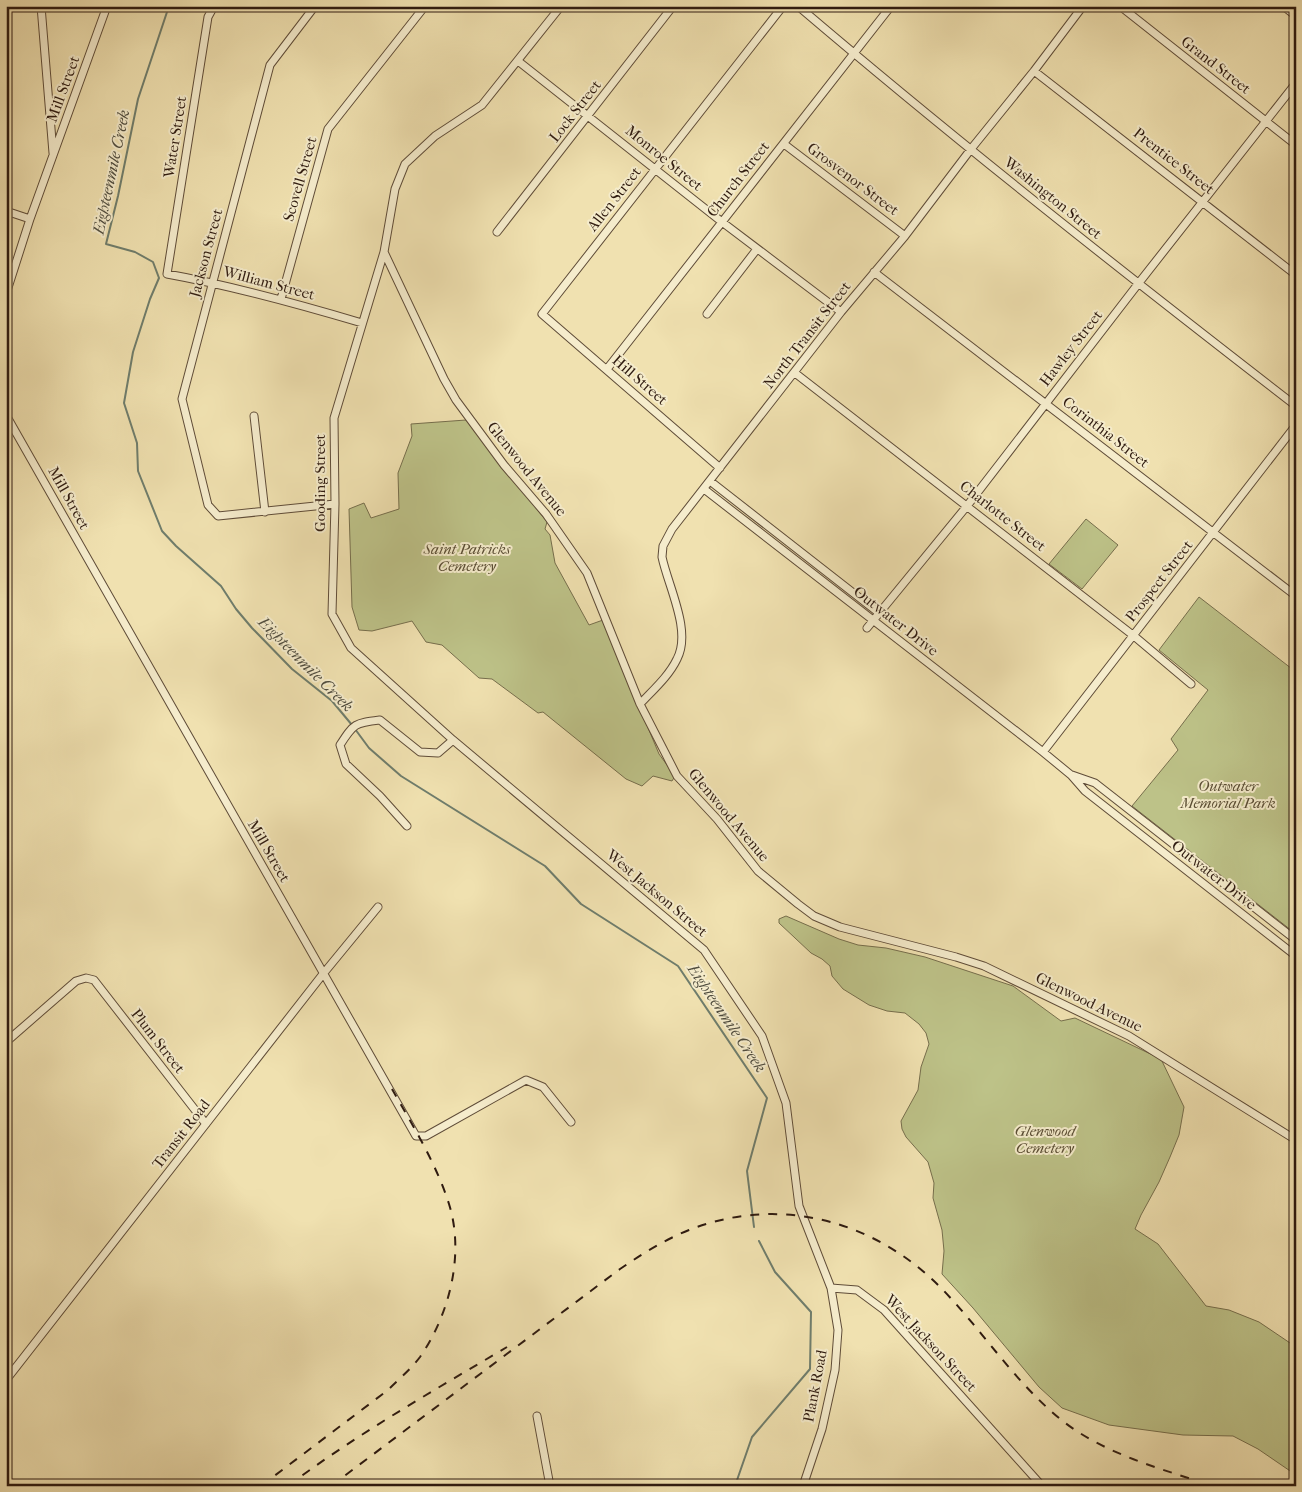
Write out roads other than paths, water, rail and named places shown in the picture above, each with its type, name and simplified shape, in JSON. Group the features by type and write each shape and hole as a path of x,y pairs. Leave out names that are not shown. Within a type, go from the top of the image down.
{"street":[{"path":"41,6 54,156"},
{"name":"Mill Street","path":"6,294 30,219 107,6"},
{"name":"Water Street","path":"168,274 208,17 214,6"},
{"name":"Jackson Street","path":"265,512 218,516 208,505 182,399 270,65 315,6"},
{"name":"Scovell Street","path":"281,299 328,129 425,6"},
{"name":"Gooding Street","path":"453,740 351,648 332,614 335,504 334,418 384,252 395,189 405,164 435,136 482,105 561,6"},
{"name":"Lock Street","path":"497,232 673,6"},
{"name":"Allen Street","path":"542,314 783,6"},
{"name":"Washington Street","path":"798,6 853,54 1138,284 1296,406"},
{"name":"Church Street","path":"607,369 891,6"},
{"name":"North Transit Street","path":"640,704 668,672 682,648 681,625 664,564 663,546 672,529 795,373 840,312 905,236 971,149 1034,71 1082,6"},
{"name":"Grand Street","path":"1120,6 1296,145"},
{"path":"1283,6 1296,16"},
{"name":"Monroe Street","path":"518,61 722,222 840,312"},
{"name":"Prentice Street","path":"1034,71 1296,275"},
{"name":"Hawley Street","path":"867,628 967,506 1296,83"},
{"name":"Grosvenor Street","path":"784,144 905,236"},
{"path":"6,211 30,219"},
{"path":"707,314 757,249"},
{"name":"Glenwood Avenue","path":"384,252 444,379 456,400 504,464 546,514 587,573 640,704 677,776 717,819 758,871 814,916 840,927 956,956 984,966 1129,1036 1296,1140"},
{"name":"Corinthia Street","path":"874,272 1296,596"},
{"name":"William Street","path":"168,274 212,282 281,299 362,323"},
{"name":"Hill Street","path":"542,314 720,468"},
{"name":"Charlotte Street","path":"795,373 1134,636 1191,684"},
{"name":"Mill Street","path":"6,415 416,1136 426,1136 526,1080 543,1087 571,1122"},
{"path":"254,416 265,512 335,504"},
{"name":"Prospect Street","path":"1043,752 1296,425"},
{"name":"Outwater Drive","path":"710,481 879,613"},
{"name":"Outwater Drive","path":"704,489 1043,752 1071,775 1085,791 1296,956"},
{"path":"407,826 380,796 346,764 340,745 350,728 359,722 380,720 420,752 438,753 453,740"},
{"name":"West Jackson Street","path":"453,740 704,950 762,1036 786,1103 799,1206 831,1288 857,1290 884,1310 1042,1486"},
{"name":"Outwater Drive","path":"1071,775 1095,783 1296,940"},
{"path":"717,819 722,813"},
{"name":"Transit Road","path":"6,1380 323,974 378,907"},
{"name":"Plum Street","path":"6,1042 76,980 86,978 94,980 206,1124"},
{"name":"Plank Road","path":"803,1486 822,1429 835,1370 838,1330 831,1288"},
{"path":"537,1416 550,1486"}],"waterway":[{"name":"Eighteenmile Creek","path":"169,6 138,99 106,244 135,252 153,262 159,278 150,299 133,352 124,403 137,443 138,471 162,531 221,586 236,609 252,628 292,669 332,701 352,725"},
{"name":"Eighteenmile Creek","path":"355,729 369,748 401,776 545,866 581,904 678,966 767,1098 747,1171 754,1227"},
{"name":"Eighteenmile Creek","path":"737,1486 736,1483 752,1437 810,1369 811,1312 775,1272 759,1241"}],"railway":[{"path":"261,1486 388,1390 405,1374 420,1357 430,1340 446,1304 455,1264 454,1223 444,1189 431,1159 392,1089"},
{"path":"331,1486 637,1258 689,1230 724,1219 758,1214 792,1215 826,1221 858,1231 889,1247 918,1267 944,1291 1016,1376 1047,1408 1064,1422 1098,1444 1155,1467 1213,1486"},
{"path":"288,1486 368,1431 507,1347"}],"park label":[{"name":"Saint Patricks Cemetery","path":"467,558"},
{"name":"Outwater Memorial Park","path":"1228,794"},
{"name":"Glenwood Cemetery","path":"1045,1140"}]}
